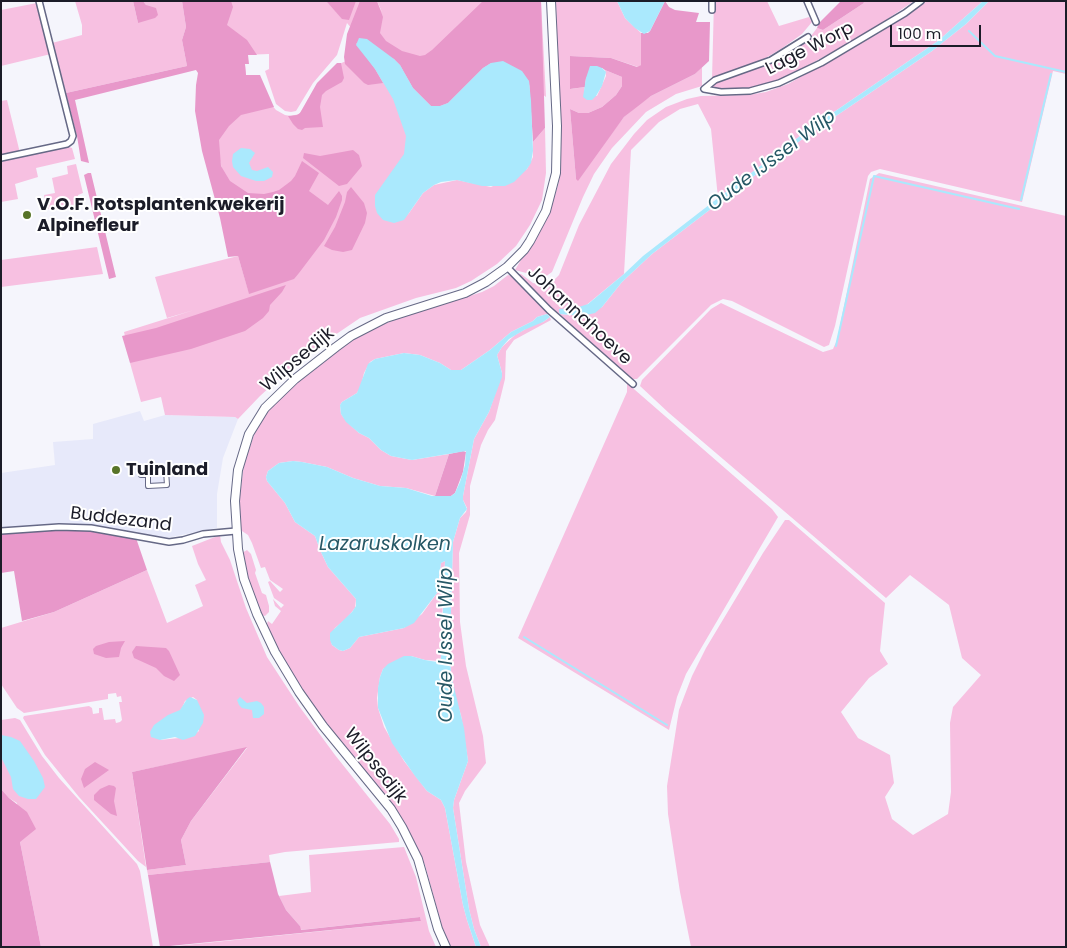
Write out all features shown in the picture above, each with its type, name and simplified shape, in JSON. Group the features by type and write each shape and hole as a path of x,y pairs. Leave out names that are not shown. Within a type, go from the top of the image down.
{"main road":[{"name":"Wilpsedijk","path":"446,947 438,929 418,860 402,826 391,809 314,714 275,652 257,614 240,556 236,530 235,501 238,470 249,434 273,398 336,347 367,327 386,318 465,293 486,282 507,267 524,250 537,229 550,201 556,173 557,126 551,1"}],"street":[{"path":"1,158 67,144 74,136 39,1"},
{"path":"712,1 712,10"},
{"path":"808,1 816,22"},
{"name":"Lage Worp","path":"808,37 771,60 715,80 704,89 721,92 750,91 766,88 785,81 821,63 888,23 920,1"},
{"name":"Johannahoeve","path":"507,267 549,310 633,384"},
{"path":"166,471 167,486 148,486 148,475 141,475 141,472 166,471"},
{"name":"Buddezand","path":"1,531 59,527 91,528 169,542 203,534 236,530"}],"shaded area":[{"path":"75,1 133,1 138,23 146,5 143,1 182,1 186,27 182,40 187,66 66,93 52,43 82,35 82,25"},
{"path":"133,1 143,1 146,5 156,8 158,15 155,18 138,23"},
{"path":"182,1 231,1 233,7 227,25 247,40 257,55 248,55 249,64 245,64 246,75 260,75 274,107 241,115 229,126 219,140 221,166 230,181 248,193 264,194 273,192 291,181 302,161 319,173 309,191 328,205 339,191 342,196 336,217 324,240 294,279 249,294 238,256 228,257 220,218 202,151 195,111 198,73 196,70 75,100 89,163 81,161 66,93 187,66 182,40 186,27"},
{"path":"185,1 326,1 343,19 328,1 376,1 382,12 377,1 541,1 546,97 526,82 496,66 407,216 423,193 434,185 457,180 491,187 527,169 533,157 533,142 545,128 546,173 542,200 530,225 516,246 497,264 471,281 456,288 416,298 360,318 304,356 238,419 235,417 165,415 161,397 141,402 124,332 194,310 167,318 155,277 238,256 249,293","holes":["347,23 352,29 346,61 337,65 299,114 285,115 276,110 246,75 244,55 269,54 269,69 265,71 276,104 285,111 296,111 313,83 337,55"]},
{"path":"326,1 356,1 349,20 342,19"},
{"path":"360,1 377,1 383,17 380,33 386,41 402,51 420,56 432,50 483,1 541,1 545,128 533,142 529,81 491,63 483,68 448,103 440,106 431,106 413,88 400,65 394,59 356,43 383,83 368,85 364,83 345,64 344,57 347,34"},
{"path":"556,1 617,1 625,18 641,33 641,65 638,67 611,58 570,56 571,89 585,87 584,91 597,96 606,76 605,70 622,77 622,86 616,95 602,107 588,113 579,113 570,109 576,179 624,117 638,105 651,96 695,74 702,67 702,86 676,94 646,112 612,148 594,174 552,272 545,277 541,277 515,270 550,211 560,175"},
{"path":"665,1 669,7 675,10 699,13 696,22 710,22 709,61 695,74 651,96 624,117 578,181 576,179 570,109 579,113 588,113 602,107 616,95 622,86 622,77 602,68 586,78 585,87 570,89 570,56 611,58 637,67 641,65 641,33 648,33 650,31"},
{"path":"714,1 767,1 779,26 809,17 812,22 802,34 762,60 712,79"},
{"path":"841,1 863,1 864,3 823,30 817,28 819,23"},
{"path":"863,1 914,1 864,35 779,81 753,89 712,89 711,85 714,82 771,62 790,52 811,36 817,28 823,30 864,3"},
{"path":"927,1 983,1 938,41 812,127 718,198 711,129 698,104 680,109 659,122 631,150 624,274 584,307 559,311 560,314 582,316 602,307 622,282 652,254 805,137 932,51 966,24 989,1 1066,1 1066,74 1053,71 1022,202 880,169 871,172 868,176 835,326 829,345 824,347 732,301 723,299 711,305 637,379 633,379 628,377 551,310 517,274 521,274 533,283 539,284 553,281 559,275 579,225 611,164 647,120 666,107 701,96 748,95 766,92 788,84 879,33"},
{"path":"37,3 51,54 1,66 1,10"},
{"path":"337,63 341,63 344,78 342,82 322,95 320,107 323,127 298,129 288,116 300,113 317,83"},
{"path":"7,100 20,153 1,157 1,101"},
{"path":"66,146 72,148 75,159 36,168 38,177 15,184 18,199 1,202 1,160"},
{"path":"353,150 359,155 362,166 347,184 339,186 303,158 304,153 320,156"},
{"path":"76,164 83,193 78,195 79,206 52,210 46,208 44,195 55,193 52,178 68,174 67,166"},
{"path":"91,173 116,277 109,279 84,175"},
{"path":"879,173 1066,216 1066,947 691,947 668,814 667,786 679,710 692,676 706,648 785,520 789,520 885,603 880,651 888,664 869,678 841,712 858,738 890,755 894,783 885,797 892,819 913,835 948,814 951,792 950,723 953,707 981,675 962,658 949,605 910,575 886,598 669,413 640,386 642,380 711,309 721,303 823,352 833,349 837,340 870,179"},
{"path":"351,187 364,203 367,213 365,223 352,250 343,252 332,250 324,246 335,227 347,192"},
{"path":"97,247 103,274 1,287 1,260"},
{"path":"508,275 514,277 549,312 511,332 490,350 461,370 451,370 440,363 420,355 404,353 375,359 370,362 364,373 357,393 340,405 341,414 347,422 391,456 412,460 449,454 435,496 406,488 380,486 353,478 327,467 302,462 279,463 268,471 266,477 267,481 285,503 295,522 315,536 328,567 356,599 355,608 335,628 330,637 332,645 339,650 343,651 350,648 359,637 404,628 422,614 437,593 441,563 445,561 442,653 440,661 425,660 411,656 383,669 377,698 384,727 404,761 427,791 441,800 445,808 463,905 476,947 451,947 442,927 425,865 407,827 319,714 288,668 266,627 268,621 272,624 281,611 275,606 273,599 281,608 284,605 274,598 268,582 270,581 280,592 283,589 270,580 265,567 261,568 248,535 239,529 238,511 244,464 256,429 271,407 298,382 348,343 370,330 394,320 482,292 494,286"},
{"path":"286,285 270,305 269,311 263,318 245,331 191,349 130,363 122,336 156,328"},
{"path":"550,317 551,320 514,340 506,351 505,379 495,420 481,445 470,486 470,515 459,553 460,622 466,666 483,736 486,763 465,791 459,803 466,862 480,925 490,947 481,947 469,909 453,808 468,761 461,715 454,694 451,675 453,542 460,518 467,508 463,496 474,439 489,412 502,373 497,355 502,347 515,335"},
{"path":"627,383 772,509 778,517 686,674 677,697 669,730 518,638 627,392"},
{"path":"140,411 144,421 165,415 235,417 238,419 223,458 217,494 217,528 161,539 83,525 1,529 1,473 55,465 53,442 93,439 93,424"},
{"path":"466,452 463,472 455,493 451,496 435,496 449,454"},
{"path":"82,529 136,538 147,570 54,612 22,621 14,571 1,573 1,533"},
{"path":"220,535 246,608 267,657 299,706 335,755 390,824 399,842 285,852 269,855 270,862 148,875 147,870 186,865 181,840 191,821 247,748 132,772 146,867 138,861 79,797 45,755 23,718 24,716 89,706 92,708 93,714 99,713 99,708 102,708 104,720 115,719 116,723 122,720 119,702 122,702 121,696 117,697 116,693 108,694 108,699 24,713 17,708 1,684 1,628 54,612 147,570 167,623 203,606 195,585 206,580 192,546","holes":["193,697 197,700 199,731 179,738 160,740 185,701"]},
{"path":"247,550 251,554 256,570 255,573 262,593 266,595 269,606 269,612 265,616 261,615 249,584 242,553"},
{"path":"125,641 119,657 106,658 94,654 93,649 96,646 109,642"},
{"path":"136,646 166,648 180,675 174,681 164,676 156,668 134,658 132,652"},
{"path":"15,718 20,720 42,756 59,778 137,864 140,871 153,947 41,947 20,842 17,803 9,798 1,789 1,720"},
{"path":"247,747 191,821 181,840 186,865 147,870 132,772"},
{"path":"95,762 109,770 84,788 81,779 85,769"},
{"path":"109,785 116,788 114,801 117,816 111,814 94,800 94,795 100,789"},
{"path":"1,789 27,812 36,829 20,842 41,947 1,947"},
{"path":"404,847 416,877 429,931 436,947 166,947 421,921 420,917 300,930 300,926 286,910 279,896 311,892 309,855"},
{"path":"270,862 278,894 286,910 300,926 301,930 420,917 421,921 160,947 148,875"}],"water":[{"path":"617,1 665,1 650,31 644,34 625,18"},
{"name":"Oude IJssel Wilp","path":"983,1 989,1 966,24 932,51 805,137 652,254 622,282 595,313 582,316 560,314 559,309 576,308 588,304 643,256 718,198 812,127 938,41"},
{"path":"359,38 367,39 394,59 400,65 413,88 431,106 440,106 448,103 483,68 491,63 503,61 522,71 529,81 531,101 533,151 531,163 527,169 514,182 505,186 482,186 457,180 441,182 423,193 404,220 394,223 383,220 377,213 375,195 404,154 406,136 393,99 375,69 356,45"},
{"path":"590,66 597,66 606,72 602,86 596,96 592,100 587,100 583,97"},
{"path":"241,148 250,149 255,153 249,163 252,170 257,171 268,167 273,172 272,177 264,181 256,181 241,176 233,167 232,161 233,154"},
{"name":"Lazaruskolken","path":"547,314 550,317 543,322 509,339 497,355 502,377 489,412 474,439 463,496 467,509 460,518 453,542 451,675 464,728 468,761 453,808 469,909 481,947 476,947 463,905 445,808 441,800 427,791 392,743 378,708 380,677 383,669 388,664 404,656 440,661 445,561 441,563 437,593 414,623 404,628 359,637 350,648 343,651 339,650 332,645 330,633 352,612 356,606 356,599 328,567 315,536 295,522 285,503 267,481 266,477 268,471 279,463 293,461 327,467 353,478 380,486 406,488 432,496 451,496 455,493 460,482 465,465 466,451 412,460 391,456 346,422 341,414 340,405 357,393 368,364 375,359 404,353 420,355 440,363 451,370 461,370 490,350 511,332 537,317"},
{"path":"190,697 197,700 204,715 203,723 195,736 183,740 175,737 160,740 151,737 150,732 154,725 168,715 180,710"},
{"path":"240,697 247,703 257,701 261,703 264,707 264,714 259,718 253,718 252,710 242,708 239,705 237,700"},
{"path":"1,735 20,741 34,761 43,778 45,787 36,799 19,796 13,789 11,777 1,757"}],"waterway":[{"path":"969,31 995,56 1066,72"},
{"path":"1021,200 1051,74"},
{"path":"836,346 874,176 1019,209"},
{"path":"524,637 667,725"}],"place":[{"name":"V.O.F. Rotsplantenkwekerij Alpinefleur","path":"27,215"},
{"name":"Tuinland","path":"116,470"}]}
